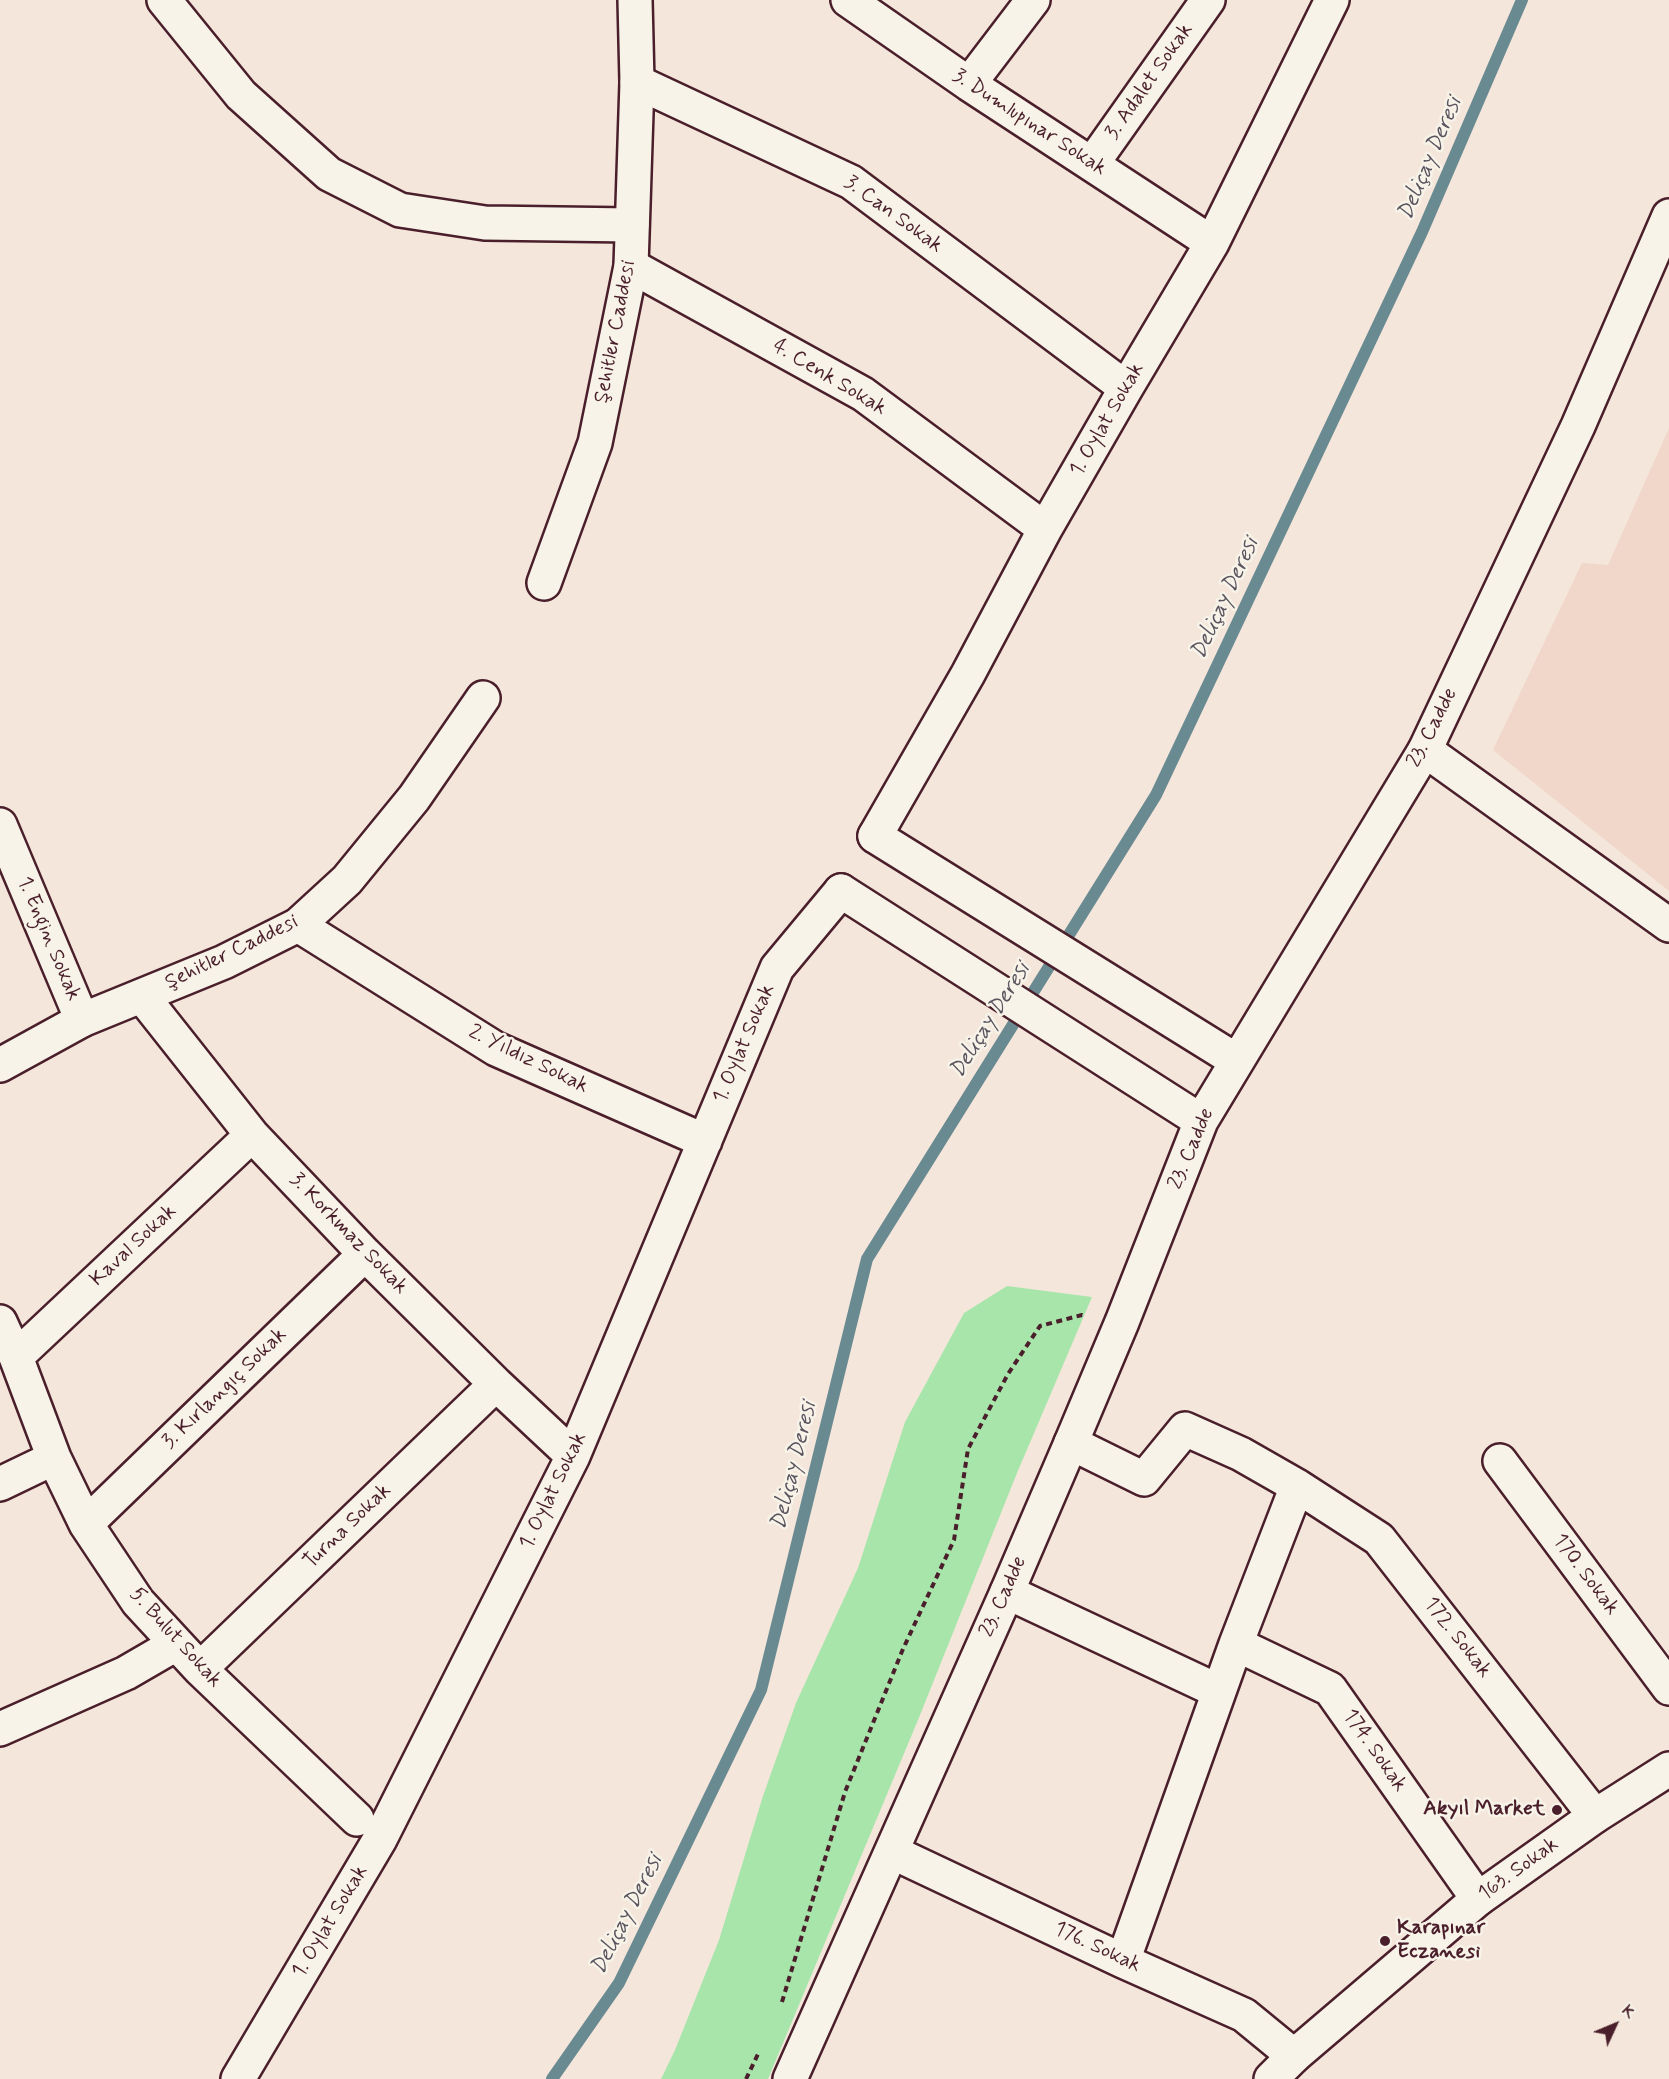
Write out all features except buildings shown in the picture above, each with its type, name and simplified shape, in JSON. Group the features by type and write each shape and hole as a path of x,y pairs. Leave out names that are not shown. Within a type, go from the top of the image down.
{"street":[{"path":"164,0 241,95 329,174 400,210 485,223 633,225"},
{"name":"Şehitler Caddesi","path":"544,583 595,443 632,266 637,82 635,0"},
{"name":"3. Dumlupınar Sokak","path":"848,0 969,84 1212,243"},
{"path":"969,84 1033,0"},
{"name":"3. Adalet Sokak","path":"1092,164 1208,0"},
{"name":"1. Oylat Sokak","path":"1237,1061 875,836 968,674 1045,529 1212,243 1332,0"},
{"name":"3. Can Sokak","path":"637,82 851,182 1126,388"},
{"name":"23. Cadde","path":"790,2079 1071,1443 1122,1322 1201,1121 1425,750 1578,426 1669,216"},
{"name":"4. Cenk Sokak","path":"632,266 863,394 1045,529"},
{"name":"Şehitler Caddesi","path":"0,1065 82,1020 224,962 298,925 347,880 414,798 483,698"},
{"path":"1425,750 1669,925"},
{"name":"1. Engin Sokak","path":"0,825 82,1020"},
{"name":"1. Oylat Sokak","path":"238,2079 380,1839 573,1456 777,968 841,891 1201,1121"},
{"name":"2. Yıldız Sokak","path":"298,925 496,1049 705,1141"},
{"name":"3. Korkmaz Sokak","path":"142,996 252,1135 365,1254 496,1384 573,1456"},
{"name":"Kaval Sokak","path":"16,1357 252,1135"},
{"name":"3. Kırlangıç Sokak","path":"86,1524 365,1254"},
{"name":"5. Bulut Sokak","path":"0,1322 16,1357 54,1458 86,1524 138,1602 200,1669 357,1819"},
{"name":"Turna Sokak","path":"200,1669 496,1384"},
{"name":"172. Sokak","path":"1071,1443 1144,1479 1185,1429 1241,1454 1297,1486 1379,1539 1595,1816"},
{"path":"0,1484 54,1458"},
{"name":"170. Sokak","path":"1500,1461 1669,1688"},
{"path":"1123,1961 1218,1691 1297,1486"},
{"path":"1007,1592 1218,1691"},
{"path":"0,1729 126,1673 176,1644"},
{"name":"174. Sokak","path":"1236,1644 1330,1689 1478,1899"},
{"name":"163. Sokak","path":"1271,2079 1294,2056 1478,1899 1595,1816 1669,1769"},
{"name":"176. Sokak","path":"892,1852 1123,1961 1244,2015 1294,2056"}],"path":[{"path":"780,2009 845,1792 903,1649 954,1540 968,1449 1008,1374 1040,1326 1082,1316 1122,1322"},
{"path":"746,2079 761,2049"}],"shaded area":[{"path":"1669,428 1669,891 1493,750 1582,563 1608,565"}],"green space":[{"path":"1007,1286 1092,1297 1017,1473 918,1720 768,2079 661,2079 719,1940 763,1796 796,1703 858,1568 905,1422 964,1313"}],"waterway":[{"name":"Deliçay Deresi","path":"552,2079 619,1983 761,1690 867,1259 1156,795 1422,232 1522,0"}],"place":[{"name":"Akyıl Market","path":"1557,1810"},
{"name":"Karapınar Eczanesi","path":"1385,1941"}]}
